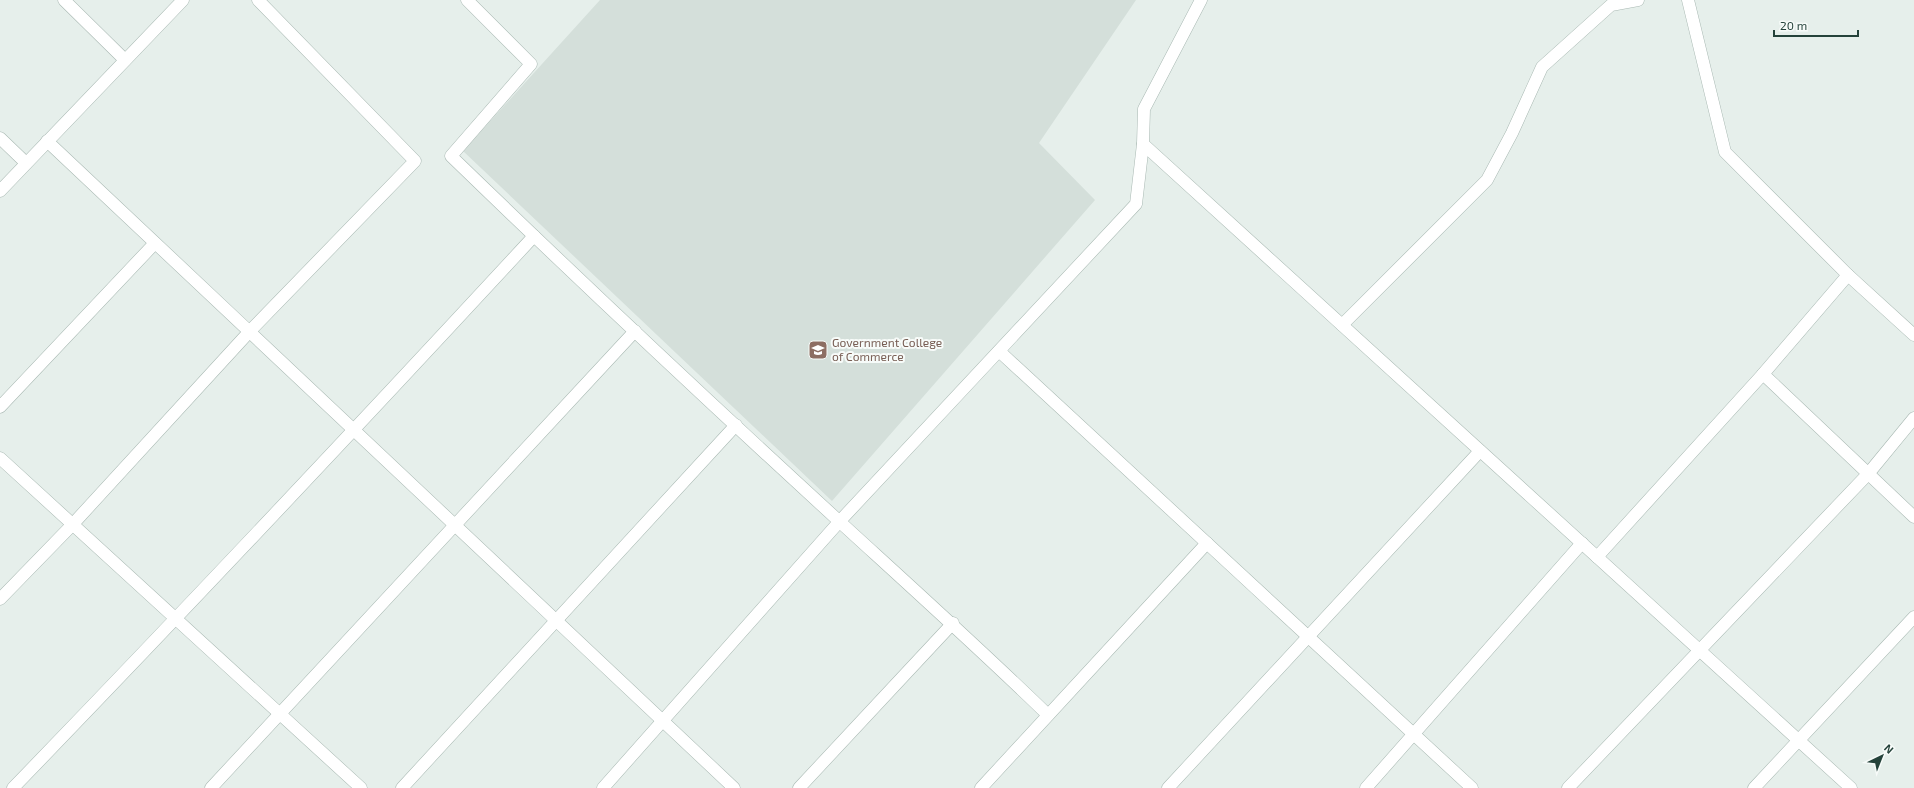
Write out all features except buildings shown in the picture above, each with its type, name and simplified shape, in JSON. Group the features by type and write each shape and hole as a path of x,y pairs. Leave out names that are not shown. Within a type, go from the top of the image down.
{"street":[{"path":"64,0 125,60"},
{"path":"0,191 183,0"},
{"path":"0,599 73,524 250,332 415,161 258,0"},
{"path":"467,0 531,64 452,156 534,236 840,522 953,623 1048,714"},
{"path":"603,788 840,522 1136,204 1143,144 1144,109 1202,0"},
{"path":"1342,325 1487,180 1512,133 1542,67 1612,5 1638,0"},
{"path":"1688,0 1724,152 1848,275 1914,335"},
{"path":"0,138 26,164"},
{"path":"47,142 455,524 734,788"},
{"path":"1143,144 1851,788"},
{"path":"13,788 177,619 355,430 534,236"},
{"path":"0,407 155,243"},
{"path":"1598,557 1763,374 1848,275"},
{"path":"210,788 281,714 635,330"},
{"path":"999,351 1472,788"},
{"path":"1763,374 1914,517"},
{"path":"1568,788 1868,474 1914,418"},
{"path":"402,788 736,425"},
{"path":"1168,788 1480,451"},
{"path":"0,458 361,788"},
{"path":"981,788 1207,543"},
{"path":"1366,788 1582,543"},
{"path":"1754,788 1914,617"},
{"path":"799,788 953,623"}],"shaded area":[{"name":"Government College of Commerce","path":"600,0 1136,0 1039,143 1095,200 832,501 463,151"}],"place":[{"name":"Government College of Commerce","path":"818,350"}]}
